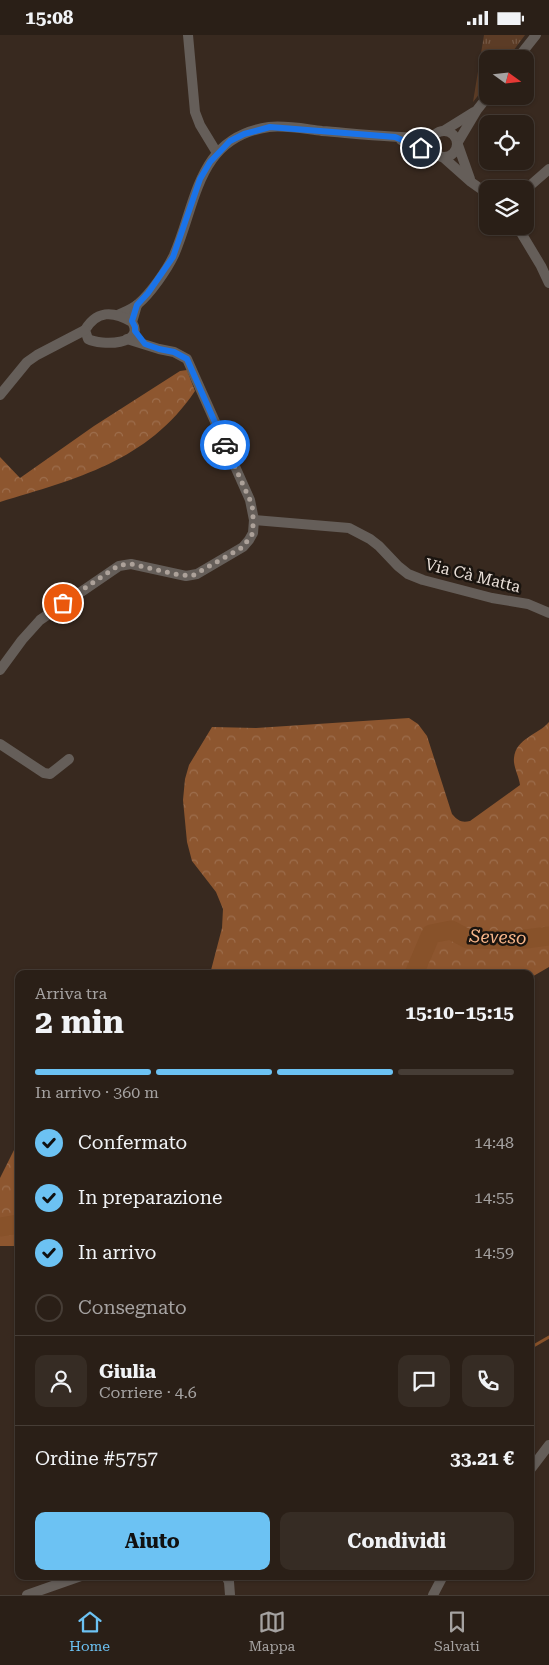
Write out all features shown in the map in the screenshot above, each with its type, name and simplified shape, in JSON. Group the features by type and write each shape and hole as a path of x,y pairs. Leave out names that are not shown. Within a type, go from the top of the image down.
{"street":[{"path":"188,35 195,112 200,125 217,153"},
{"path":"524,50 536,35"},
{"path":"444,158 453,154 481,105"},
{"path":"434,153 431,145 432,138 440,131 445,130 477,110"},
{"path":"0,395 27,362 42,351 60,344 85,330 95,318 104,314 118,315 137,305 148,293 173,257 200,179 217,153 230,141 244,134 270,127 395,137 432,138"},
{"path":"445,130 454,134 471,182"},
{"path":"395,137 444,158 479,188"},
{"path":"534,182 549,169"},
{"path":"523,235 542,266 549,283"},
{"path":"60,344 94,342 112,344 127,339 133,335 137,305"},
{"path":"118,315 133,326 145,344"},
{"path":"85,330 88,339 94,342"},
{"path":"0,671 22,640 40,620 119,565 131,564 192,576 243,547 253,533 254,520 250,500 187,359 174,352 127,339"},
{"name":"Via Cà Matta","path":"254,520 349,528 379,546 408,574 423,580 492,598 528,604 549,613"},
{"path":"0,744 44,773 50,774 69,759"},
{"path":"534,1465 549,1445"},
{"path":"27,1595 69,1580"},
{"path":"228,1580 230,1595"},
{"path":"433,1595 441,1580"}],"green space":[{"path":"484,35 525,35 514,50 482,50"},
{"path":"479,65 479,94 473,102"},
{"path":"187,370 195,391 176,415 155,435 133,451 83,475 0,502 0,457 20,478 94,426 180,371"},
{"path":"409,718 418,724 427,736 452,814 458,820 465,822 470,821 520,785 514,761 516,751 523,741 549,722 549,967 534,976 534,970 211,970 222,928 223,909 216,892 192,861 187,842 183,800 185,779 189,765 212,727 256,728"},
{"path":"15,1148 15,1246 0,1246 0,1178"}],"waterway":[{"name":"Seveso","path":"416,970 431,934 451,930 468,939 518,940 549,936"},
{"name":"Seveso","path":"0,1227 15,1225"},
{"path":"534,1346 549,1337"}],"way so far":[{"path":"63,603 119,565 131,564 192,576 243,547 253,533 253,510 225,445"}],"route":[{"path":"225,445 187,359 174,352 145,344 135,331 132,321 137,305 148,293 173,257 200,179 210,162 230,141 244,134 270,127 395,137 421,148"}]}
